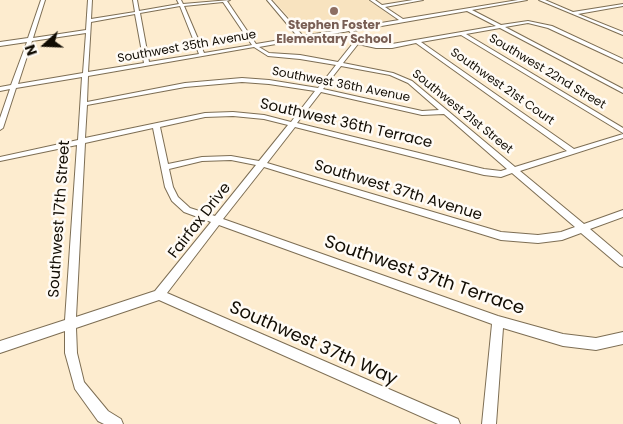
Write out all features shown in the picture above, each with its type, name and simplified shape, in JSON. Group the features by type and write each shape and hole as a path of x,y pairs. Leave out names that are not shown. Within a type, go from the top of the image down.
{"street":[{"path":"0,128 16,86 43,0"},
{"name":"Southwest 17th Street","path":"90,0 70,324 70,353 79,385 103,416 116,424"},
{"path":"135,0 147,64"},
{"path":"224,0 255,46"},
{"path":"88,21 180,3 228,0"},
{"path":"268,0 302,38"},
{"path":"372,0 402,21"},
{"path":"381,6 421,0"},
{"name":"Southwest 35th Avenue","path":"0,88 526,0"},
{"path":"541,0 623,34"},
{"path":"180,3 202,54"},
{"path":"573,13 623,4"},
{"path":"468,10 623,91"},
{"path":"350,30 357,42 384,46 520,22 536,23 550,27 623,61"},
{"path":"0,44 87,31"},
{"name":"Southwest 22nd Street","path":"460,33 623,131"},
{"name":"Southwest 21st Court","path":"416,41 574,152"},
{"name":"Fairfax Drive","path":"159,295 357,42"},
{"name":"Southwest 21st Street","path":"255,46 268,54 340,64 401,77 410,82 623,263"},
{"name":"Southwest 36th Avenue","path":"84,104 214,81 269,82 319,90 422,113 446,112"},
{"name":"Southwest 36th Terrace","path":"0,159 205,115 234,114 264,117 484,172 500,174 516,171 623,136"},
{"name":"Southwest 37th Terrace","path":"156,125 168,187 175,199 187,210 498,322 563,340 596,344 623,338"},
{"name":"Southwest 37th Avenue","path":"164,168 217,157 262,164 501,236 538,239 562,236 623,213"},
{"path":"0,347 159,295"},
{"name":"Southwest 37th Way","path":"159,295 453,424"},
{"path":"489,424 498,322"}],"shaded area":[{"name":"Stephen Foster Elementary School","path":"273,0 368,0 395,19 311,34 304,33"}],"place":[{"name":"Stephen Foster Elementary School","path":"334,11"}]}
